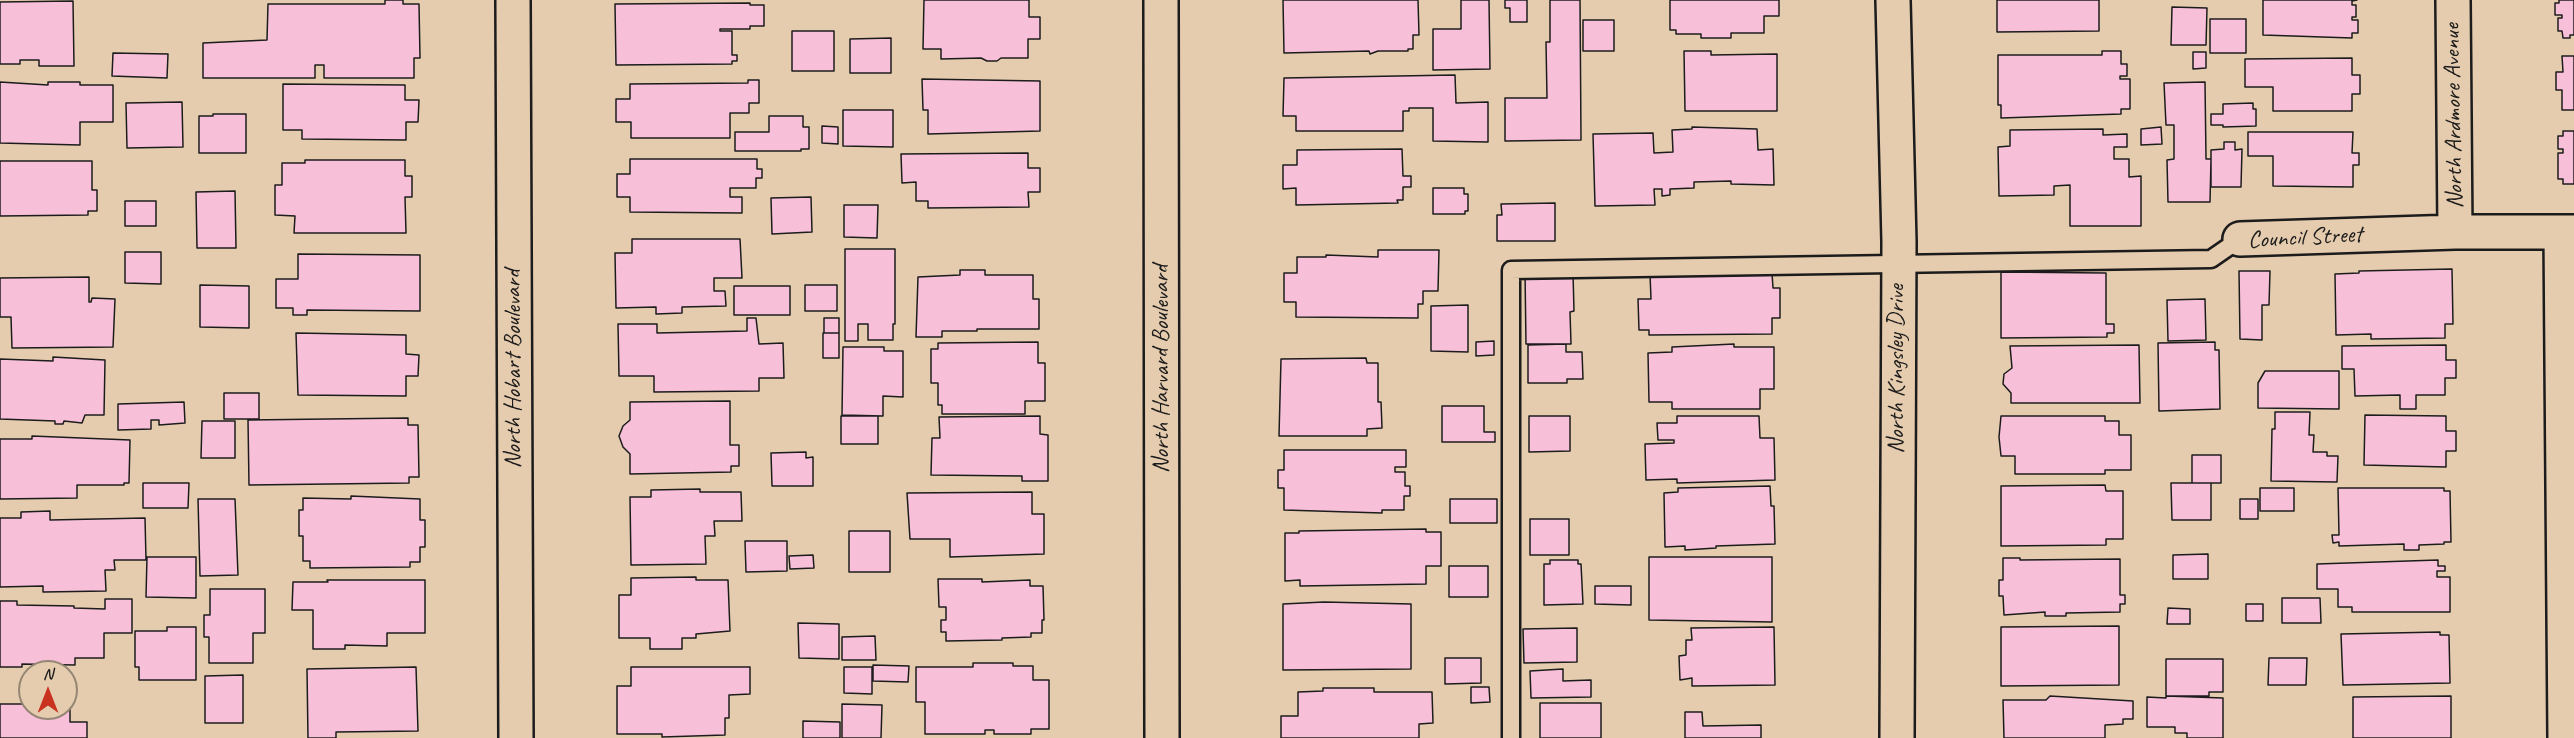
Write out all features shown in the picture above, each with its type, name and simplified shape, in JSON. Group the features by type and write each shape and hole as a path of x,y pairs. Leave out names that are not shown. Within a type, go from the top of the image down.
{"street":[{"name":"North Hobart Boulevard","path":"513,0 516,738"},
{"name":"North Harvard Boulevard","path":"1161,0 1162,738"},
{"name":"North Kingsley Drive","path":"1893,0 1898,264 1897,738"},
{"name":"North Ardmore Avenue","path":"2453,0 2455,232"},
{"name":"Council Street","path":"2240,239 2455,232 2568,232"},
{"path":"2565,738 2568,232"}],"lane":[{"name":"Council Street","path":"1511,738 1511,270 2211,259 2240,239"}],"building":[{"path":"385,0 403,0 403,4 419,4 420,58 414,58 414,78 324,78 324,65 315,65 315,78 203,78 203,43 267,40 268,4 385,4"},
{"path":"924,0 1029,0 1029,17 1040,17 1040,39 1028,39 1028,58 1001,58 997,61 987,61 981,58 941,59 941,49 923,49"},
{"path":"1283,0 1418,0 1419,35 1413,35 1413,49 1408,49 1408,51 1378,51 1370,54 1369,51 1284,53"},
{"path":"1461,0 1489,0 1490,69 1433,70 1433,29 1461,29"},
{"path":"1505,0 1527,0 1527,22 1510,22 1510,8 1505,8"},
{"path":"1550,0 1580,0 1581,140 1505,141 1505,98 1547,98 1546,42 1550,42"},
{"path":"1670,0 1779,0 1779,16 1764,16 1764,33 1731,33 1731,38 1701,38 1701,34 1676,34 1676,30 1670,30"},
{"path":"1997,0 2099,0 2099,31 1997,32"},
{"path":"2263,0 2357,0 2352,1 2352,5 2356,5 2356,17 2352,17 2352,20 2358,20 2358,33 2352,33 2352,38 2263,35"},
{"path":"2559,0 2574,0 2574,35 2570,35 2570,38 2563,38 2562,31 2558,31 2558,18 2562,18 2562,15 2555,15 2555,3 2559,3"},
{"path":"73,1 74,66 39,66 39,60 20,60 20,64 0,64 0,2"},
{"path":"750,3 750,5 764,5 764,26 750,26 750,29 720,29 720,31 732,31 732,55 737,55 737,61 732,61 732,64 616,65 615,4"},
{"path":"2172,7 2207,8 2206,45 2171,45"},
{"path":"2210,19 2246,19 2246,53 2210,53"},
{"path":"1583,20 1614,20 1614,51 1583,51"},
{"path":"792,31 834,31 834,71 792,71"},
{"path":"891,38 891,73 850,73 850,39"},
{"path":"1684,51 1711,51 1711,55 1777,54 1777,111 1685,111"},
{"path":"2102,51 2121,51 2121,64 2127,64 2127,76 2120,76 2120,79 2130,79 2130,109 2121,109 2121,114 2001,118 2001,105 1998,105 1998,55 2102,55"},
{"path":"2193,52 2206,52 2206,68 2193,69"},
{"path":"113,53 168,54 167,78 112,76"},
{"path":"2562,56 2574,56 2574,110 2562,110 2562,90 2556,90 2556,72 2563,72"},
{"path":"2352,58 2352,75 2360,75 2360,94 2352,94 2352,111 2273,111 2273,87 2245,87 2245,59"},
{"path":"1455,75 1456,103 1488,102 1488,142 1433,141 1433,108 1409,108 1409,111 1403,111 1403,131 1296,131 1296,116 1283,116 1284,78"},
{"path":"922,79 1040,81 1040,131 928,134 928,110 923,110"},
{"path":"748,80 759,80 759,103 749,103 749,113 730,113 730,138 631,138 631,122 616,122 616,99 630,99 630,84 748,83"},
{"path":"0,82 48,85 48,82 80,82 80,85 113,85 113,122 80,122 80,145 0,143"},
{"path":"2205,82 2206,159 2211,159 2210,202 2168,202 2167,160 2174,159 2174,125 2166,125 2164,83"},
{"path":"283,84 405,85 405,100 419,100 418,122 406,122 406,140 302,139 302,130 283,130"},
{"path":"182,102 183,147 127,148 126,103"},
{"path":"2253,103 2253,109 2256,109 2256,126 2211,125 2211,114 2223,114 2223,104"},
{"path":"843,110 893,110 893,147 843,146"},
{"path":"213,114 246,114 246,153 199,153 199,116 213,116"},
{"path":"769,116 803,116 803,127 809,127 809,149 735,151 735,132 769,132"},
{"path":"822,126 838,127 838,144 822,143"},
{"path":"1692,127 1757,129 1758,150 1773,149 1774,185 1731,184 1731,181 1694,182 1694,188 1670,189 1670,195 1662,196 1662,189 1654,189 1655,205 1595,206 1593,134 1653,133 1654,153 1673,152 1672,130 1692,129"},
{"path":"2161,127 2162,144 2141,145 2141,129"},
{"path":"2103,129 2103,135 2127,134 2127,147 2114,147 2114,159 2129,159 2129,177 2141,176 2141,226 2070,226 2070,185 2054,186 2054,195 1999,196 1998,147 2010,146 2010,130"},
{"path":"2563,131 2574,131 2574,184 2563,184 2563,179 2558,179 2558,153 2563,153 2563,149 2558,149 2558,136 2563,136"},
{"path":"2248,132 2353,132 2352,153 2359,153 2359,165 2353,165 2353,187 2273,186 2273,156 2248,156"},
{"path":"2224,142 2235,142 2235,150 2242,149 2241,187 2211,187 2211,150 2224,149"},
{"path":"1402,149 1403,176 1411,176 1411,187 1403,187 1403,200 1397,200 1398,203 1296,205 1296,188 1283,189 1283,165 1297,165 1297,150"},
{"path":"1028,153 1028,168 1040,168 1040,192 1028,192 1029,207 928,208 928,201 916,201 916,182 902,183 901,154"},
{"path":"630,159 757,159 757,169 762,169 762,178 756,178 756,188 730,188 730,197 742,197 742,213 630,212 630,197 617,197 617,174 630,174"},
{"path":"305,160 405,160 405,176 412,176 412,197 405,197 406,233 294,233 295,216 275,215 275,185 282,185 282,163 305,163"},
{"path":"0,161 92,161 92,190 97,190 97,211 88,211 88,215 0,216"},
{"path":"1433,188 1464,188 1464,194 1468,194 1468,211 1465,211 1465,214 1433,214"},
{"path":"235,191 236,248 197,248 196,192"},
{"path":"811,197 812,232 772,234 771,198"},
{"path":"125,201 156,201 156,226 125,226"},
{"path":"1555,203 1555,241 1497,241 1497,215 1502,215 1501,204"},
{"path":"844,205 878,205 877,238 844,237"},
{"path":"632,239 740,239 742,278 714,278 714,291 725,291 726,306 682,307 682,313 656,314 656,307 616,308 615,253 632,253"},
{"path":"845,249 895,249 893,340 868,340 868,324 858,324 858,341 845,341"},
{"path":"1378,250 1439,250 1438,291 1423,291 1423,304 1418,304 1418,318 1296,317 1296,302 1284,302 1284,273 1297,273 1297,257 1326,257 1326,255 1378,257"},
{"path":"125,252 161,252 161,284 125,283"},
{"path":"298,254 420,255 420,311 307,310 307,315 293,315 293,308 276,308 276,279 298,279"},
{"path":"2452,269 2453,324 2445,324 2445,338 2371,339 2371,334 2336,335 2335,274 2359,273 2359,271"},
{"path":"960,270 985,270 985,275 1033,275 1033,299 1039,299 1039,329 942,331 942,337 916,337 918,277 960,275"},
{"path":"2239,271 2270,271 2269,305 2262,305 2262,340 2240,339"},
{"path":"1525,272 1573,273 1574,311 1570,312 1571,344 1526,344"},
{"path":"2001,272 2106,273 2106,324 2114,324 2114,333 2107,333 2107,337 2001,338"},
{"path":"1772,273 1773,288 1780,288 1780,318 1772,318 1772,334 1649,335 1649,330 1639,330 1638,299 1651,299 1650,274"},
{"path":"89,277 89,302 92,298 115,299 113,347 12,348 11,317 0,317 0,278"},
{"path":"200,285 249,286 249,328 200,327"},
{"path":"805,285 837,285 837,311 805,311"},
{"path":"734,286 790,286 790,315 734,315"},
{"path":"2205,299 2206,340 2168,341 2167,300"},
{"path":"1468,305 1468,352 1431,351 1431,306"},
{"path":"747,318 756,318 759,344 783,343 784,378 759,378 759,391 654,392 654,376 619,376 618,324 657,324 657,333 747,331"},
{"path":"824,318 839,318 839,333 824,333"},
{"path":"296,333 406,335 406,354 419,355 418,376 406,376 406,396 298,395"},
{"path":"823,333 839,333 839,358 823,358"},
{"path":"1494,341 1494,355 1476,356 1476,342"},
{"path":"1038,342 1038,363 1045,363 1045,401 1025,401 1025,414 942,414 942,405 938,405 938,383 931,383 931,349 938,349 938,343"},
{"path":"2215,342 2215,350 2219,350 2220,409 2159,411 2158,343"},
{"path":"1566,344 1566,352 1582,352 1583,379 1567,379 1567,383 1528,383 1528,345"},
{"path":"1734,344 1734,347 1774,347 1774,389 1760,389 1760,409 1672,409 1672,402 1649,402 1648,353 1672,352 1672,347"},
{"path":"2139,345 2140,403 2011,403 2011,393 2003,384 2004,374 2012,368 2010,346"},
{"path":"2446,345 2446,360 2456,360 2456,378 2445,378 2445,395 2416,395 2416,409 2400,409 2400,395 2355,396 2354,369 2342,369 2342,346"},
{"path":"843,347 884,347 884,351 903,351 903,397 883,396 883,416 842,415"},
{"path":"53,357 105,360 104,415 85,415 82,423 64,421 63,424 55,424 55,421 0,419 0,359 53,361"},
{"path":"1366,358 1367,363 1378,363 1378,402 1381,402 1382,428 1367,429 1367,436 1279,436 1281,359"},
{"path":"2265,371 2339,371 2339,409 2258,408 2258,383"},
{"path":"224,393 259,393 259,419 224,419"},
{"path":"730,401 730,445 739,445 739,466 731,466 731,472 630,474 630,454 623,447 619,436 623,426 630,420 630,402"},
{"path":"184,402 185,423 159,425 159,420 151,420 151,429 118,430 118,404"},
{"path":"1442,406 1484,406 1484,432 1495,432 1495,442 1442,442"},
{"path":"2275,412 2310,412 2309,435 2314,435 2313,452 2327,452 2327,456 2338,456 2337,482 2271,481 2272,429 2275,429"},
{"path":"2365,415 2446,416 2446,431 2456,431 2456,451 2446,451 2446,467 2364,465"},
{"path":"841,416 878,416 878,444 841,444"},
{"path":"1040,416 1040,434 1048,435 1048,481 1022,481 1022,476 931,475 932,438 940,438 939,417"},
{"path":"1529,416 1570,416 1570,451 1529,452"},
{"path":"1677,416 1759,416 1760,438 1774,438 1775,480 1677,483 1677,479 1646,480 1645,444 1674,443 1674,440 1658,440 1657,423 1677,423"},
{"path":"2001,416 2105,416 2105,421 2119,421 2119,435 2131,435 2131,470 2105,470 2105,474 2015,474 2015,456 2001,456 1999,437"},
{"path":"408,418 408,425 418,425 419,477 409,477 409,483 249,485 248,420"},
{"path":"202,421 235,421 235,458 201,458"},
{"path":"32,436 130,440 129,483 124,483 124,485 77,485 77,498 0,499 0,439 32,439"},
{"path":"1284,450 1406,450 1406,467 1395,467 1395,472 1405,472 1405,486 1410,486 1410,496 1404,496 1404,510 1382,510 1382,513 1284,510 1284,488 1278,488 1278,470 1284,470"},
{"path":"806,452 806,458 813,457 813,486 772,486 771,453"},
{"path":"2192,455 2221,455 2221,483 2192,483"},
{"path":"143,483 189,483 188,508 143,508"},
{"path":"2171,483 2211,483 2211,520 2172,520"},
{"path":"2105,485 2106,491 2123,491 2123,539 2106,539 2106,545 2001,546 2001,486"},
{"path":"1770,486 1771,506 1774,506 1775,544 1716,546 1716,548 1685,550 1685,546 1665,547 1664,493 1678,492 1678,488"},
{"path":"2260,488 2294,488 2294,511 2260,511"},
{"path":"2338,488 2444,488 2444,491 2450,491 2451,542 2419,545 2419,550 2404,550 2404,544 2339,546 2339,542 2333,543 2332,535 2339,535"},
{"path":"700,489 700,492 741,492 742,521 714,521 715,536 705,536 706,564 631,565 630,497 651,497 651,490"},
{"path":"1032,492 1032,514 1044,514 1044,554 950,557 950,539 910,539 907,493"},
{"path":"351,496 420,499 420,520 425,520 425,547 420,547 420,562 410,562 410,567 310,568 310,561 303,561 303,536 299,536 299,510 303,510 303,498 351,499"},
{"path":"198,499 235,499 238,575 200,576"},
{"path":"1450,499 1497,499 1497,523 1450,523"},
{"path":"2240,499 2258,499 2258,519 2240,519"},
{"path":"50,511 50,520 145,518 146,560 114,560 115,570 105,570 106,591 43,592 43,586 0,587 0,518 21,518 21,512"},
{"path":"1530,519 1569,519 1569,555 1530,555"},
{"path":"1426,529 1426,532 1441,532 1441,566 1426,566 1426,584 1300,586 1300,580 1285,581 1285,533"},
{"path":"849,531 890,531 890,572 849,572"},
{"path":"745,541 787,541 787,571 746,572"},
{"path":"2208,554 2208,579 2173,579 2173,555"},
{"path":"813,555 814,568 790,569 789,556"},
{"path":"147,557 196,557 196,598 146,597"},
{"path":"1649,557 1772,557 1772,622 1649,620"},
{"path":"2003,558 2020,558 2020,560 2120,559 2120,595 2125,595 2125,604 2120,604 2120,612 2066,613 2066,616 2045,616 2045,612 2004,615 2003,596 1999,596 1999,580 2003,580"},
{"path":"1550,560 1578,560 1578,564 1581,564 1583,604 1544,605 1544,564 1550,564"},
{"path":"2438,560 2438,566 2445,566 2445,571 2437,571 2437,577 2450,577 2450,612 2352,612 2352,607 2338,607 2338,589 2317,589 2317,564"},
{"path":"1449,566 1488,566 1488,597 1449,597"},
{"path":"696,577 696,580 728,580 730,631 696,634 696,638 682,638 682,649 650,649 650,638 619,638 619,595 631,595 631,578"},
{"path":"938,579 982,579 982,582 1030,580 1030,586 1043,586 1042,633 1031,633 1031,637 1002,638 1002,640 946,641 946,632 941,632 941,620 946,620 946,607 939,607"},
{"path":"327,580 425,580 425,633 387,633 387,646 345,645 345,649 313,649 313,610 292,610 293,582 328,582"},
{"path":"1595,586 1631,586 1631,605 1595,604"},
{"path":"210,589 265,589 265,633 253,633 253,663 209,663 209,637 204,637 204,615 210,615"},
{"path":"2282,598 2320,598 2321,623 2282,623"},
{"path":"105,599 132,599 132,633 104,633 104,658 18,660 18,667 0,667 0,601 17,601 17,605 105,609"},
{"path":"1324,602 1411,604 1411,669 1283,670 1283,604"},
{"path":"2246,604 2263,604 2263,621 2246,621"},
{"path":"2168,608 2190,609 2190,624 2167,624"},
{"path":"798,623 839,624 839,659 799,658"},
{"path":"2119,626 2119,685 2001,686 2001,627"},
{"path":"167,627 196,627 196,680 139,680 139,667 135,667 135,631 167,631"},
{"path":"1774,627 1775,685 1692,686 1692,678 1680,680 1679,656 1686,655 1686,640 1692,640 1691,628"},
{"path":"1577,628 1577,662 1524,663 1523,629"},
{"path":"2440,632 2440,635 2449,635 2450,683 2343,685 2341,634"},
{"path":"875,636 876,660 842,660 842,637"},
{"path":"1445,658 1481,658 1481,683 1445,684"},
{"path":"2269,658 2307,658 2306,685 2268,685"},
{"path":"2166,659 2223,659 2223,692 2209,692 2209,696 2166,696"},
{"path":"973,663 1013,663 1013,666 1033,666 1033,680 1049,680 1049,729 1031,729 1031,734 994,734 994,730 985,730 985,734 925,734 925,702 916,702 916,667 973,667"},
{"path":"873,665 909,666 908,682 873,681"},
{"path":"416,667 418,731 336,732 336,738 308,738 307,669"},
{"path":"631,667 750,667 750,694 729,695 729,718 725,718 725,735 662,737 662,734 617,734 617,686 631,686"},
{"path":"844,667 872,667 872,694 844,693"},
{"path":"1563,669 1563,681 1591,680 1591,697 1531,698 1530,671"},
{"path":"243,675 243,723 205,723 205,676"},
{"path":"1471,687 1489,687 1490,702 1471,703"},
{"path":"1323,688 1374,688 1374,692 1432,692 1433,723 1419,724 1419,738 1281,738 1281,716 1298,716 1298,692 1323,691"},
{"path":"2050,696 2133,701 2133,719 2123,719 2123,724 2105,725 2105,738 2004,738 2003,700 2046,700"},
{"path":"2166,696 2223,698 2223,738 2187,738 2187,733 2175,733 2175,727 2147,727 2147,697 2166,698"},
{"path":"2451,696 2451,738 2353,738 2353,697"},
{"path":"1540,703 1601,703 1601,738 1540,738"},
{"path":"0,704 18,704 18,720 87,722 87,738 0,738"},
{"path":"842,704 882,705 881,738 842,738"},
{"path":"1685,712 1702,712 1703,726 1761,725 1761,738 1685,738"},
{"path":"803,721 840,722 840,738 803,738"}]}
